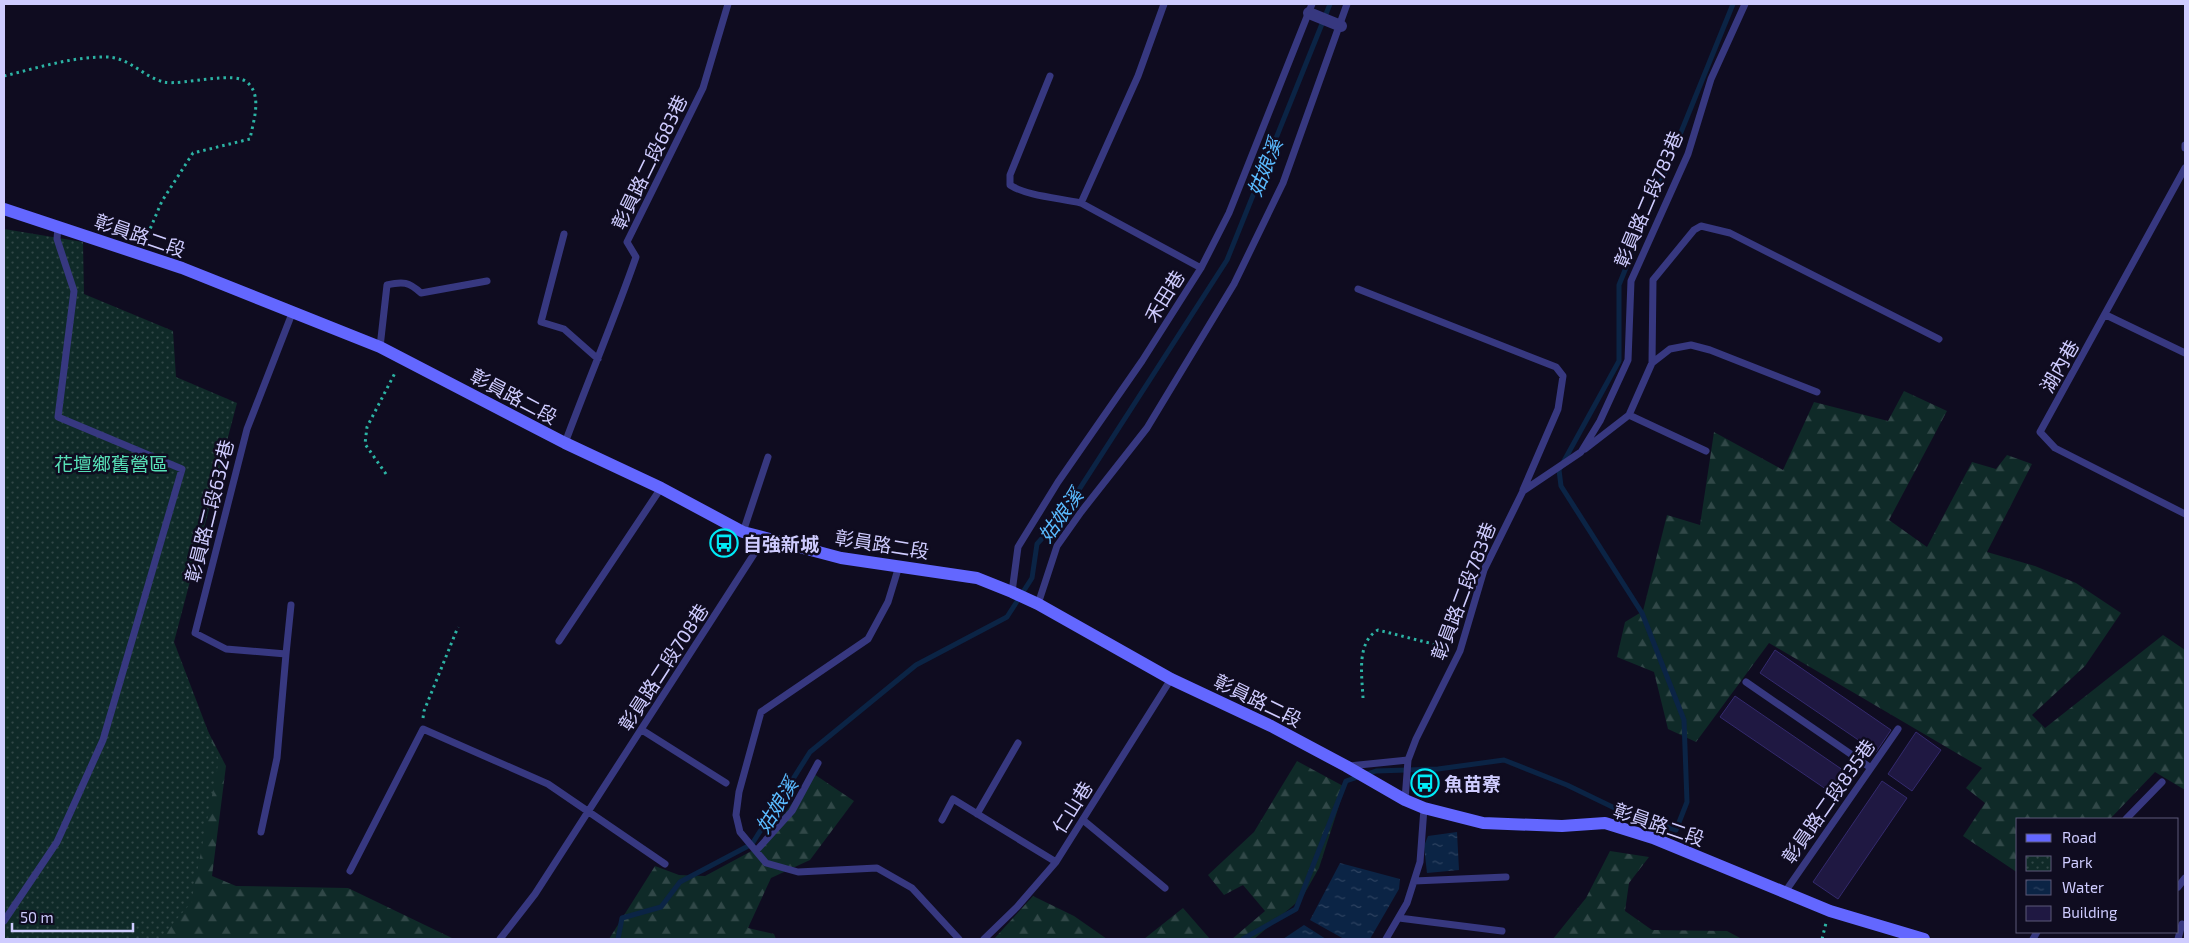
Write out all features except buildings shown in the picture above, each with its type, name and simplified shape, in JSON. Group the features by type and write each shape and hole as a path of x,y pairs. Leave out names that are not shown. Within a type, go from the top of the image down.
{"main road":[{"name":"彰員路二段","path":"4,209 140,253 380,347 565,443 661,488 743,532 841,558 977,578 1012,592 1038,604 1171,679 1352,769 1404,800 1424,808 1483,823 1562,826 1606,823 1653,838 1830,911 1924,939"}],"street":[{"path":"1310,8 1341,26"}],"lane":[{"name":"彰員路二段683巷","path":"565,443 636,258 627,242 703,88 728,4"},
{"path":"1081,204 1138,76 1164,4"},
{"path":"1038,604 1057,546 1080,512 1147,428 1234,284 1282,183 1341,26 1347,4"},
{"name":"彰員路二段783巷","path":"1404,800 1408,760 1460,651 1484,570 1523,491 1581,452 1600,421 1628,360 1631,281 1688,154 1711,79 1745,4"},
{"path":"1201,268 1229,213 1310,8"},
{"name":"禾田巷","path":"1012,592 1018,547 1058,482 1142,361 1201,268 1081,204 1047,195 1022,193 1010,186 1010,175 1050,76"},
{"name":"湖內巷","path":"2185,168 2106,316 2040,432 2055,448 2185,514"},
{"path":"1581,452 1629,416 1652,363 1654,280 1694,230 1701,226 1730,233 1939,338"},
{"path":"4,921 57,842 103,740 182,469 58,417 74,291 57,239 58,227"},
{"path":"564,234 541,322 564,329 598,359"},
{"path":"380,347 387,285 401,281 412,284 421,293 487,281"},
{"path":"1358,289 1556,367 1563,376 1558,409 1523,491"},
{"name":"彰員路二段632巷","path":"286,654 226,649 196,633 247,429 293,312"},
{"path":"2106,316 2185,353"},
{"path":"1652,363 1670,349 1691,345 1710,350 1817,392"},
{"path":"1629,416 1706,451"},
{"path":"743,532 768,457"},
{"path":"559,641 661,488"},
{"name":"彰員路二段708巷","path":"500,939 534,894 765,538"},
{"path":"899,566 888,602 868,639 761,712 739,792 736,815 740,832 766,863 798,872 877,868 912,888 960,939"},
{"path":"261,832 278,758 291,605"},
{"name":"仁山巷","path":"984,939 1017,907 1056,862 1171,679"},
{"path":"1746,682 1871,768"},
{"path":"350,871 423,729 548,784 665,864"},
{"name":"彰員路二段835巷","path":"1784,892 1898,729"},
{"path":"642,730 726,783"},
{"path":"977,814 1018,743"},
{"path":"1352,769 1408,760"},
{"path":"756,851 792,811 818,763"},
{"path":"2127,818 2162,782"},
{"path":"942,820 953,799 1056,862"},
{"path":"1386,939 1407,903 1420,862 1424,808"},
{"path":"1083,820 1165,888"},
{"path":"1414,881 1506,877"},
{"path":"1398,918 1502,931"},
{"path":"2178,939 2182,924"}],"path":[{"path":"4,76 66,61 106,56 121,59 164,82 222,79 234,76 248,82 254,90 256,109 250,139 193,153 162,201 140,253"},
{"path":"386,474 365,444 367,427 402,358"},
{"path":"423,729 424,711 458,627"},
{"path":"1363,698 1362,655 1371,634 1378,630 1460,651"}],"green space":[{"name":"花壇鄉舊營區","path":"4,229 83,242 84,294 173,331 176,377 237,403 174,642 219,760 191,903 159,939 4,939"},
{"path":"1904,391 1947,411 1889,520 1927,547 1972,462 1996,469 2007,455 2032,464 1987,552 2035,566 2076,583 2121,613 2085,666 2032,715 2045,728 2163,635 2185,650 2185,790 2155,772 2111,818 2016,818 2016,872 1963,836 1985,803 1966,788 1982,768 1769,643 1696,742 1668,729 1654,672 1617,657 1625,622 1643,611 1667,515 1700,525 1714,432 1783,470 1814,402 1888,421"},
{"path":"191,699 226,766 212,876 236,886 348,888 454,939 102,939"},
{"path":"1297,761 1345,787 1319,868 1302,898 1254,939 1232,939 1265,911 1243,885 1224,895 1208,875 1254,832"},
{"path":"814,774 854,801 810,860 771,878 748,928 774,934 776,939 609,939 655,866 679,875 705,876 759,847"},
{"path":"1610,851 1649,857 1629,883 1625,911 1652,930 1727,931 1742,939 1553,939 1586,898"},
{"path":"1033,896 1074,916 1107,939 994,939"},
{"path":"1183,908 1210,939 1144,939"}],"water":[{"path":"1457,832 1459,870 1427,873 1424,846 1428,836"},
{"path":"1340,863 1400,879 1399,889 1370,939 1344,939 1310,920"},
{"path":"1304,925 1326,939 1283,939"}],"waterway":[{"name":"姑娘溪","path":"618,939 622,918 661,907 680,882 752,844 810,752 916,665 1007,617 1032,578 1037,544 1062,516 1227,260 1330,4"},
{"path":"1243,939 1296,909 1346,781 1376,771 1438,769 1504,760 1567,785 1627,814 1676,830 1687,802 1684,720 1642,613 1561,486 1559,470 1619,361 1619,285 1733,4"}],"place":[{"name":"自強新城","path":"724,543"},
{"name":"魚苗寮","path":"1425,783"}]}
